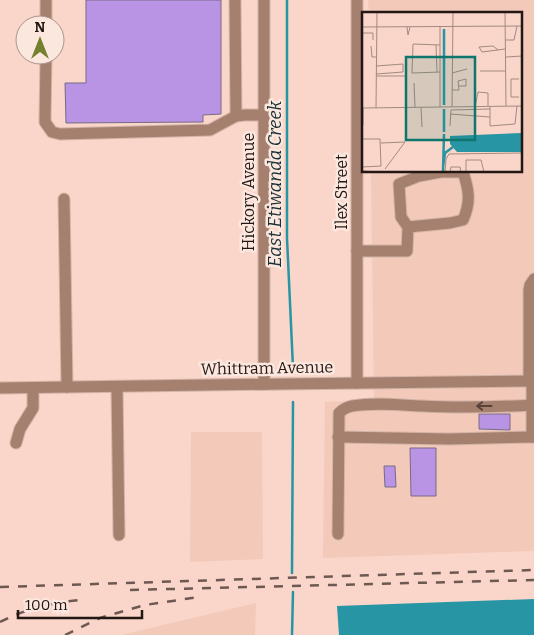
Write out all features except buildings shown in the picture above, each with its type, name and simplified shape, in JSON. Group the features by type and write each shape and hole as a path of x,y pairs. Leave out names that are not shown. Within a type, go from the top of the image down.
{"street":[{"path":"46,0 46,15"},
{"path":"236,0 236,116"},
{"name":"Hickory Avenue","path":"264,0 264,384"},
{"name":"Ilex Street","path":"357,0 360,122 357,251 357,383"},
{"path":"46,65 45,122 52,132 60,134 210,130 236,116 264,115"},
{"path":"357,251 407,251 408,227 401,217 399,184 419,176 441,172 463,172 468,188 468,210 463,220 408,227"},
{"path":"64,198 67,387"},
{"path":"338,438 449,439 533,437 530,285 534,278"},
{"name":"Whittram Avenue","path":"0,388 532,382"},
{"path":"390,383 397,404"},
{"path":"116,386 119,535"},
{"path":"16,442 20,429 33,408 33,388"},
{"path":"338,534 338,438 339,413 341,410 353,406 397,404 422,406 533,405"}],"shaded area":[{"path":"368,0 534,0 534,551 323,558 325,402 374,400 371,172 522,172 522,12 369,12"},
{"path":"191,432 262,432 263,559 190,562"},
{"path":"256,603 255,635 121,635"}],"water":[{"path":"534,599 534,635 339,635 337,606"}],"waterway":[{"name":"East Etiwanda Creek","path":"287,0 287,238 293,368"},
{"name":"East Etiwanda Creek","path":"292,573 293,402"},
{"name":"East Etiwanda Creek","path":"292,635 293,592"}],"railway":[{"path":"0,587 534,570"},
{"path":"130,590 534,580"},
{"path":"65,635 100,618 145,605 199,597"},
{"path":"0,622 38,607 79,600"}]}
